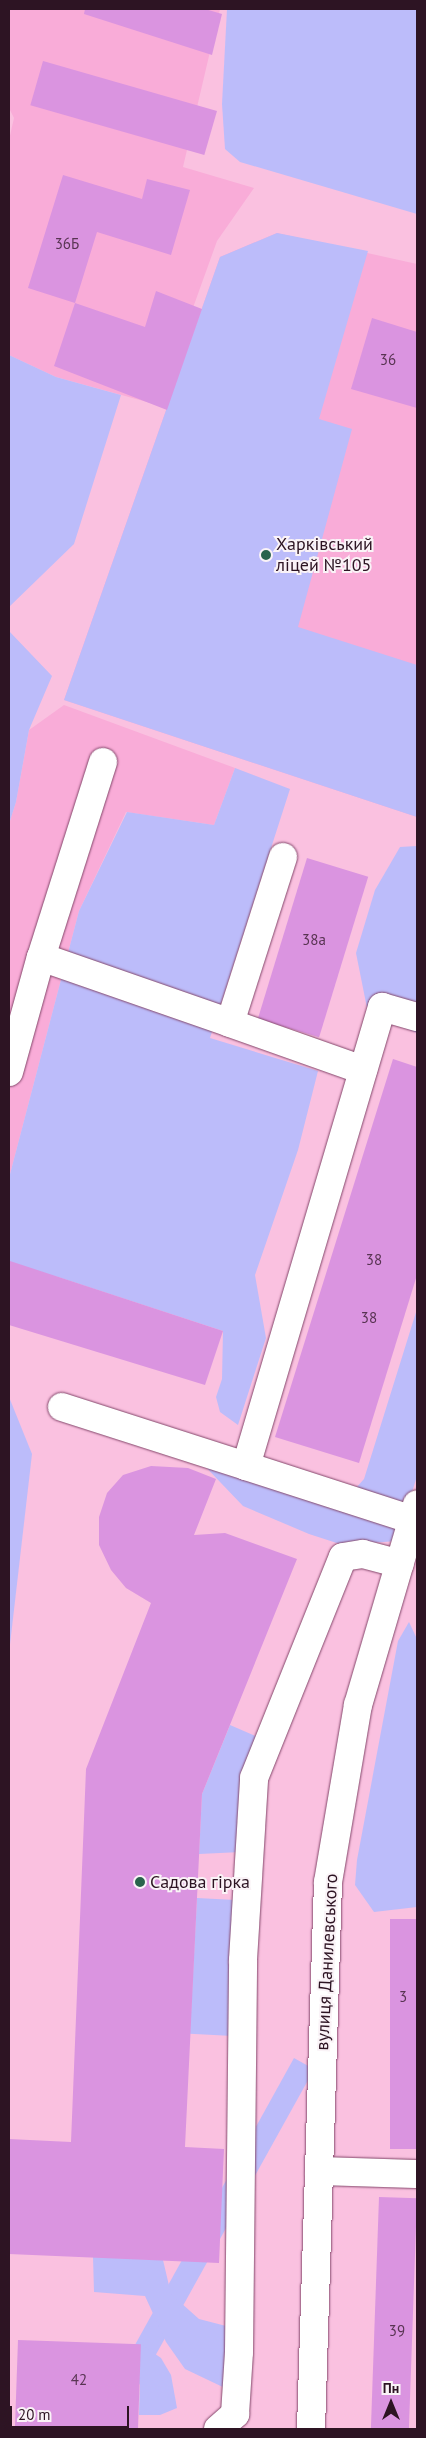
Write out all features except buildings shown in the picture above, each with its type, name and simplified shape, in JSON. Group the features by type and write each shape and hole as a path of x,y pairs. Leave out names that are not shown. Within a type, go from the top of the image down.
{"street":[{"path":"9,1072 41,957 103,762"},
{"path":"230,1024 283,857"},
{"path":"41,957 363,1070"},
{"path":"246,1466 382,1007 417,1017"},
{"path":"62,1407 246,1466 415,1513"},
{"name":"вулиця Данилевського","path":"311,2429 328,1882 358,1705 415,1513"},
{"path":"218,2429 235,2414 239,2352 243,1960 254,1778 343,1557 363,1554 400,1564"},
{"path":"319,2171 417,2174"}],"shaded area":[{"path":"9,9 220,9 183,167 254,188 217,241 158,405 56,377 9,355 9,140 14,118 9,108"},
{"path":"227,9 417,9 417,214 240,162 225,149 222,104"},
{"name":"Харківський ліцей №105","path":"277,233 417,264 417,817 64,700 220,257"},
{"name":"Харківський ліцей №105","path":"277,233 368,251 319,419 352,429 298,627 417,665 417,817 64,700 220,257"},
{"path":"9,355 56,377 121,395 74,544 9,607"},
{"path":"9,631 52,676 29,730 16,802 9,824"},
{"path":"64,705 235,768 214,825 126,812 79,911 9,1178 9,824 16,802 29,730"},
{"path":"235,768 290,789 210,1038 318,1071 298,1150 255,1275 266,1338 238,1425 220,1412 216,1397 222,1379 223,1331 58,1277 9,1265 9,1178 79,911 127,812 214,825"},
{"path":"417,846 417,1033 368,1013 356,953 375,890 400,847"},
{"path":"417,1309 417,1476 397,1541 343,1545 309,1534 243,1506 199,1460 338,1508 364,1479"},
{"path":"9,1397 32,1454 9,1653"},
{"path":"409,1622 417,1639 417,1907 374,1912 355,1885 357,1860 398,1641"},
{"path":"230,1725 258,1737 241,1852 199,1854 202,1794"},
{"path":"197,1898 240,1900 233,2036 190,2034"},
{"path":"294,2058 314,2069 134,2394 114,2382"},
{"path":"93,2257 163,2260 171,2294 199,2319 226,2326 227,2389 185,2369 166,2342 145,2296 94,2292"},
{"path":"141,2344 161,2358 171,2375 177,2408 160,2415 139,2415"}],"place":[{"name":"Харківський ліцей №105","path":"266,555"},
{"name":"Садова гірка","path":"140,1882"}]}
